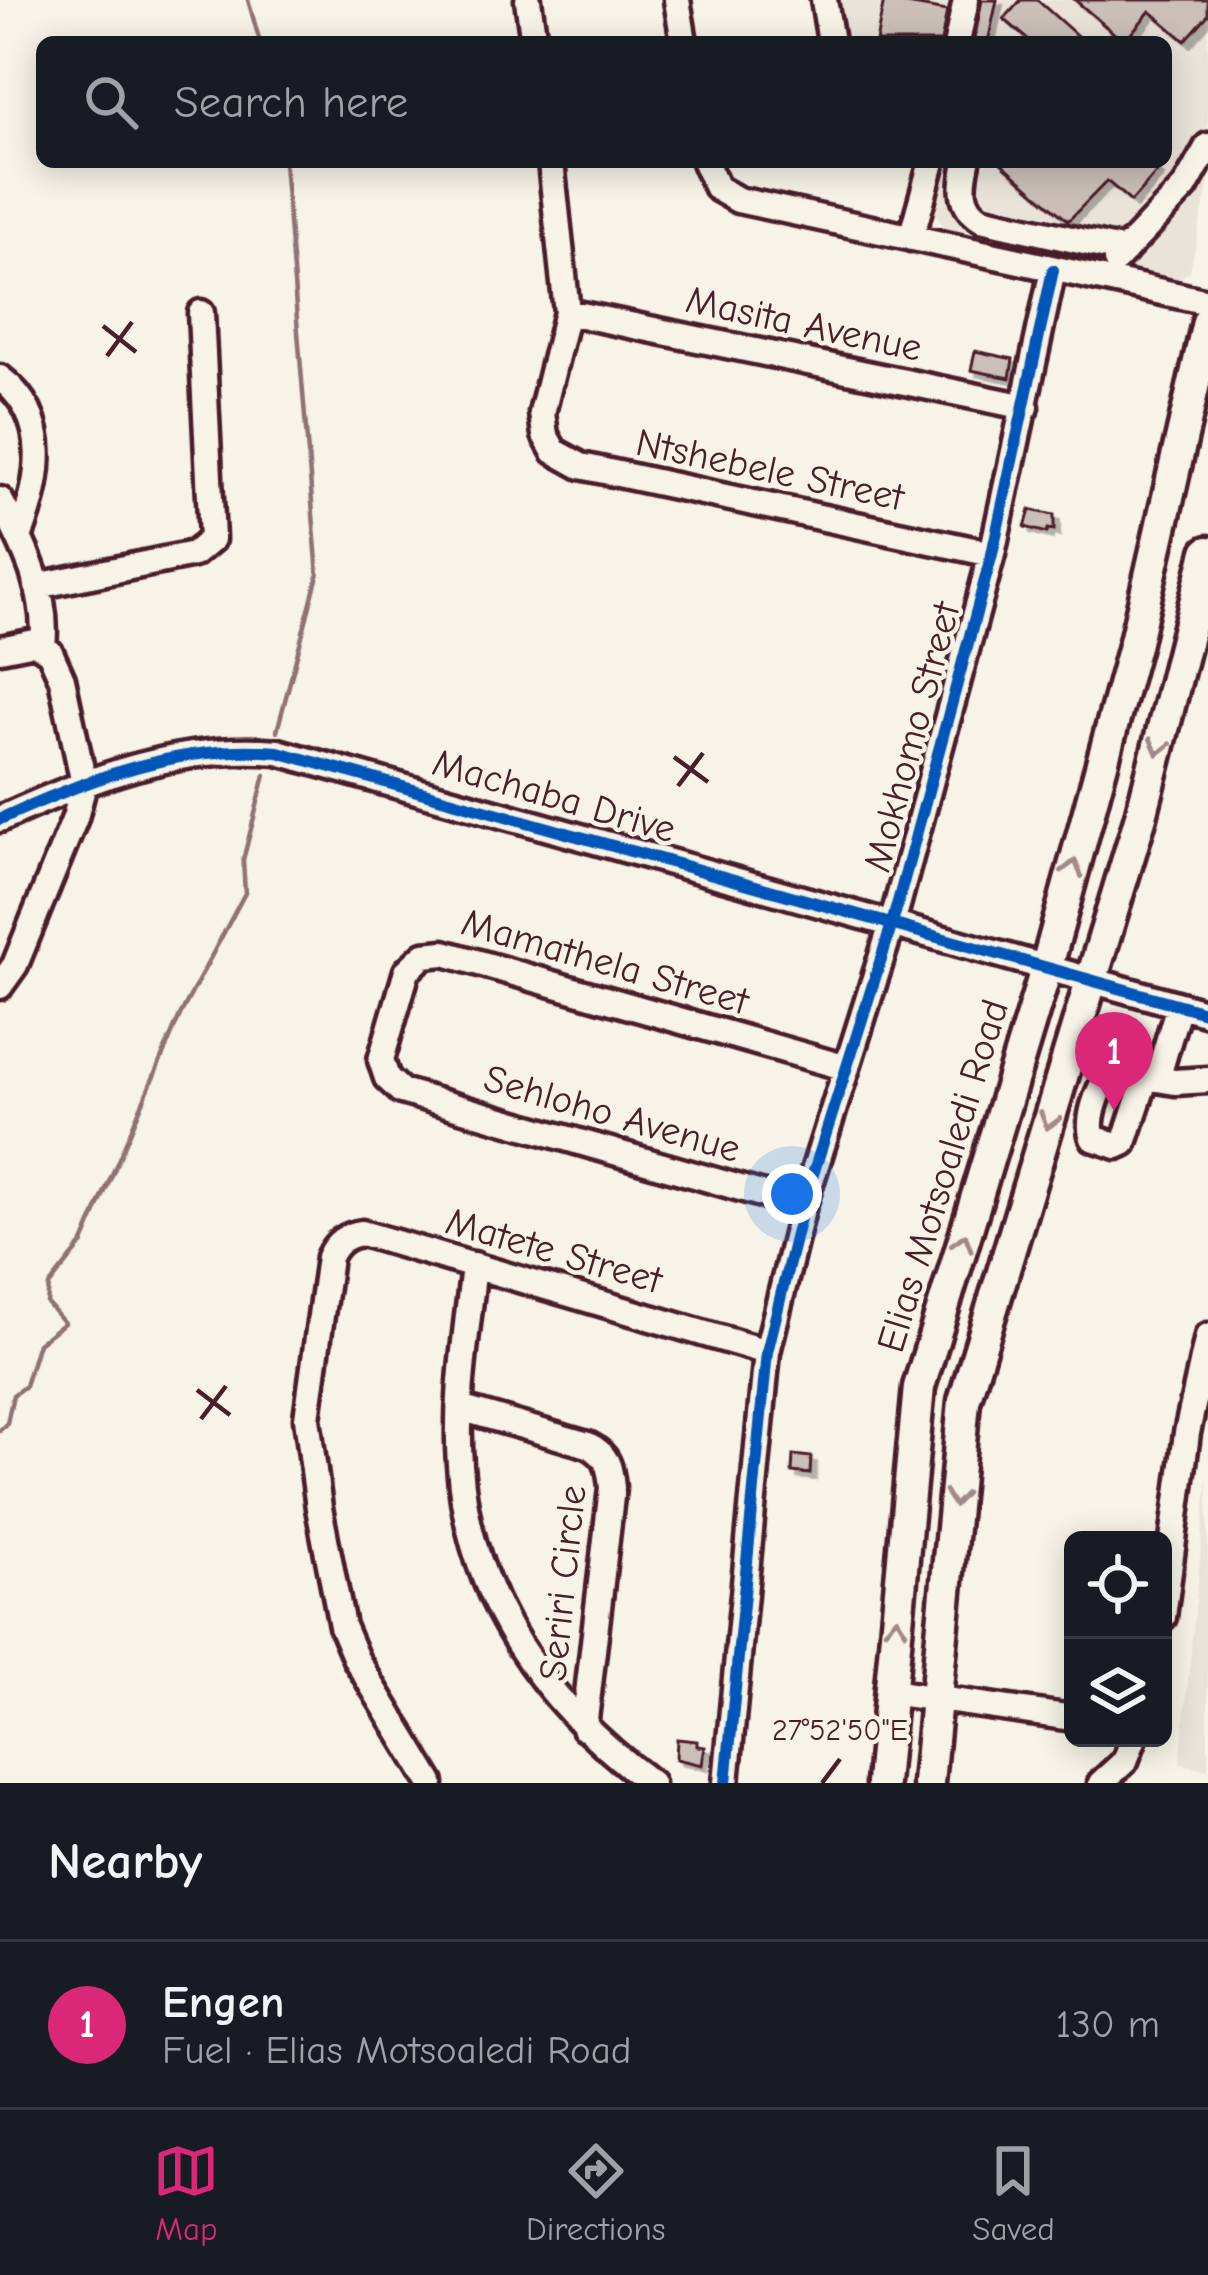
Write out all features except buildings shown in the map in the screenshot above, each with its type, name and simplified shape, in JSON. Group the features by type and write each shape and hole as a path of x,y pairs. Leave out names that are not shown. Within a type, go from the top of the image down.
{"main road":[{"name":"Elias Motsoaledi Road","path":"882,1783 920,1387 1047,966 1135,642 1208,322"},
{"path":"928,1783 964,1401 1142,816 1208,552"}],"street":[{"path":"528,0 533,36"},
{"path":"677,0 683,36"},
{"path":"824,0 830,36"},
{"path":"958,36 966,0"},
{"path":"1098,279 1185,187 1208,146"},
{"path":"551,168 567,312"},
{"path":"708,168 717,188 738,200 1208,302"},
{"path":"911,238 930,168"},
{"path":"966,168 965,203 981,219 1125,251"},
{"name":"Mokhomo Street","path":"726,1783 767,1352 803,1206 892,923 992,554 1053,270"},
{"name":"Masita Avenue","path":"567,312 1026,407"},
{"name":"Ntshebele Street","path":"567,312 542,413 554,451 580,466 992,554"},
{"path":"37,586 194,554 212,539 201,313"},
{"path":"0,378 23,399 37,446 38,484 19,536"},
{"path":"0,500 37,586 46,621 43,646"},
{"path":"0,649 22,642 43,646 54,658 84,784 75,818 15,965 0,986"},
{"name":"Machaba Drive","path":"0,819 84,784 163,759 209,750 278,752 1208,1013"},
{"name":"Mamathela Street","path":"401,1091 387,1078 381,1060 407,971 434,952 847,1068"},
{"path":"1179,1005 1152,1078 1127,1138 1117,1146 1096,1140 1089,1131 1101,1087 1112,1072 1152,1078 1208,1079"},
{"path":"1062,1077 1101,1087"},
{"name":"Sehloho Avenue","path":"401,1091 803,1206"},
{"name":"Matete Street","path":"430,1783 356,1659 342,1626 319,1508 307,1418 329,1257 342,1239 362,1233 767,1352"},
{"name":"Seriri Circle","path":"474,1265 460,1408 460,1465 478,1562 522,1654 551,1694 651,1783"},
{"path":"1172,1569 1197,1436 1208,1336"},
{"name":"Seriri Circle","path":"460,1408 588,1445 610,1464 612,1488 584,1728"},
{"path":"890,1692 1064,1717"},
{"path":"1101,1783 1125,1760 1130,1747"}],"shaded area":[{"path":"837,0 1208,0 1208,186 1190,271 1176,280 945,228 936,214 947,168 1172,168 1172,36 843,36"},
{"path":"1208,1476 1208,1769 1180,1764"}],"waterway":[{"path":"248,0 258,36"},
{"path":"277,731 318,575 284,168"},
{"path":"0,1430 7,1423 13,1395 25,1386 38,1343 64,1323 47,1303 49,1286 83,1243 180,1015 245,893 243,860 265,775"}],"cycle path":[{"path":"726,1783 767,1352 803,1206 892,924 992,554 1053,270"},
{"path":"0,819 135,767 206,753 278,752 1208,1013"}],"place":[{"name":"Engen","path":"1114,1111"}]}
